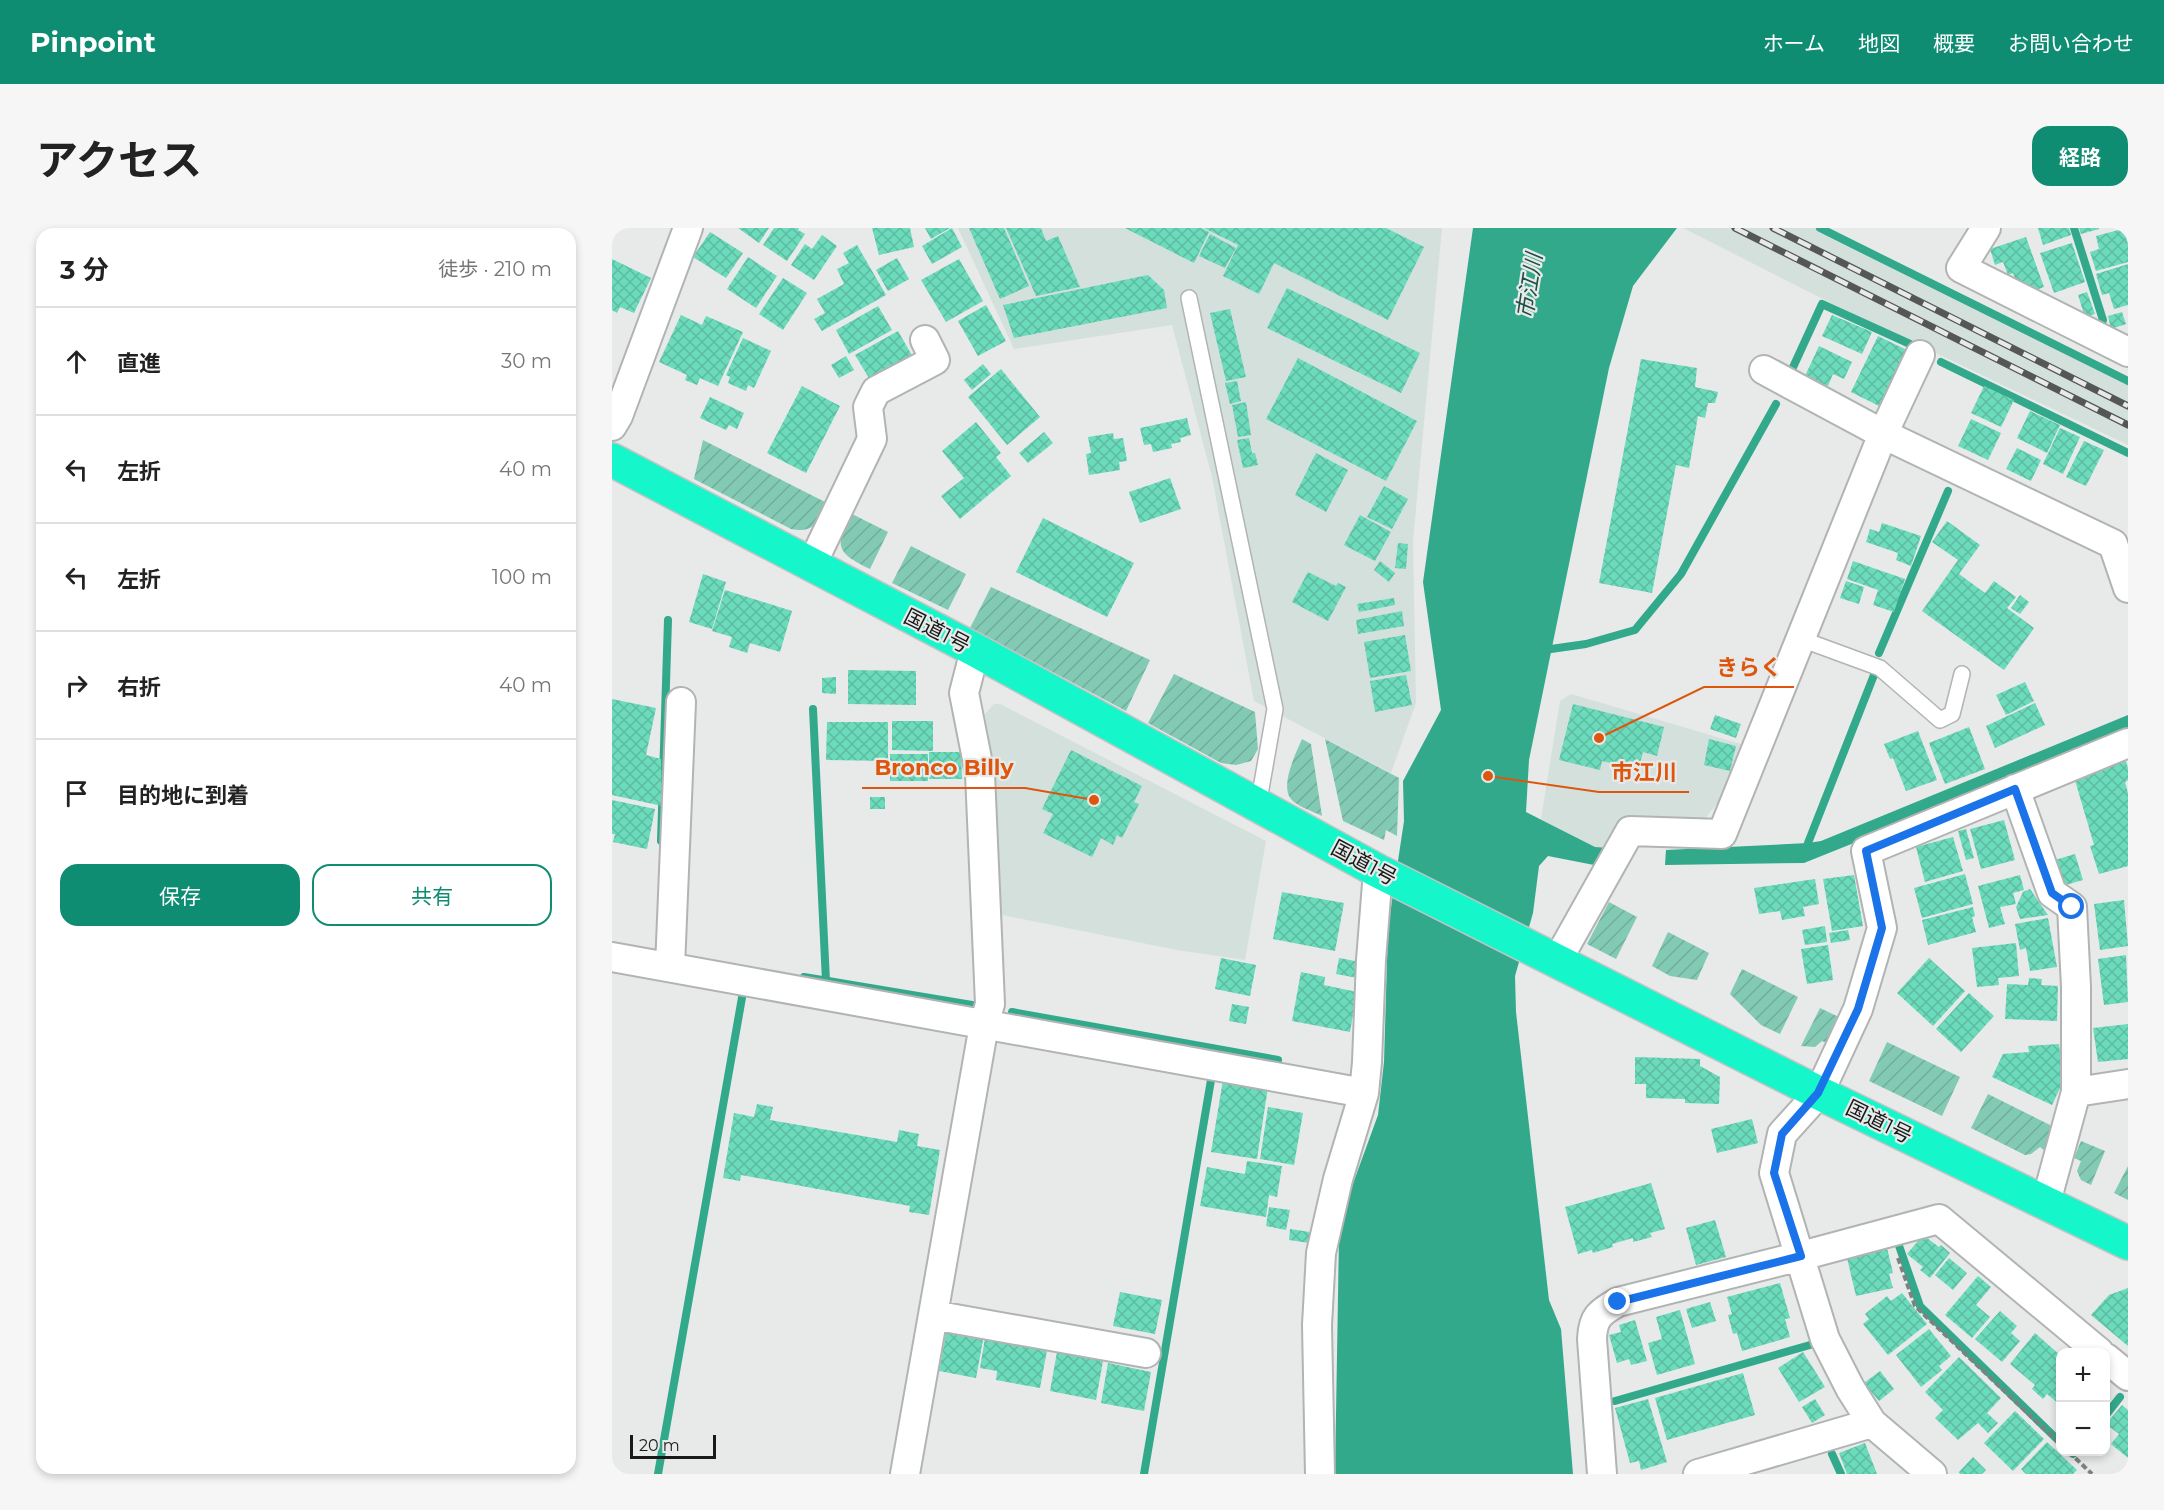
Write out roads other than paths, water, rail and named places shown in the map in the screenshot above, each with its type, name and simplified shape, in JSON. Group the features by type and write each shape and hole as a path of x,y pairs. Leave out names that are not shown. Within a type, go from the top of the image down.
{"highway":[{"name":"国道1号","path":"612,460 975,650 1378,871 1818,1093 2128,1243"}],"street":[{"path":"612,426 618,416 688,228"},
{"path":"1986,228 1961,268 2128,352"},
{"path":"811,566 872,440 868,407 876,391 935,360 925,340"},
{"path":"1546,956 1630,831 1722,834 1883,434 1920,354"},
{"path":"1764,370 1883,434 2113,544 2128,588"},
{"path":"905,1474 984,1024 990,1004 980,774 964,693 975,650"},
{"path":"670,968 681,702"},
{"path":"1932,1474 1872,1423 1824,1339 1801,1256 1774,1173 1782,1134 1818,1093 1858,1009 1882,928 1866,851 2128,743"},
{"path":"2015,789 2052,893 2072,907 2076,987 2076,1092 2046,1202"},
{"path":"1320,1474 1317,1325 1321,1253 1338,1179 1364,1093 1378,871"},
{"path":"612,957 1364,1093"},
{"path":"2076,1092 2128,1084"},
{"path":"1602,1474 1592,1339 1596,1317 1618,1302 1939,1219 2093,1348"},
{"path":"933,1315 1146,1353"},
{"path":"2110,1361 2128,1376"},
{"path":"1698,1474 1748,1467 1872,1423"}],"lane":[{"path":"1189,298 1275,709 1258,806"},
{"path":"1801,639 1880,668 1940,720 1952,714 1962,674"}],"water":[{"path":"1473,228 1677,228 1633,286 1609,368 1529,760 1526,812 1595,847 1610,848 1594,865 1548,856 1539,866 1533,913 1515,976 1516,1012 1549,1300 1561,1329 1573,1474 1335,1474 1339,1236 1347,1200 1378,1115 1384,1062 1388,927 1404,821 1403,781 1441,710 1423,582"},
{"path":"2128,715 2128,733 1804,863 1665,865 1666,850 1821,841"}],"waterway":[{"path":"1820,228 2128,381"},
{"path":"2074,228 2103,320"},
{"path":"1789,376 1822,304 1910,344"},
{"path":"1941,362 2128,453"},
{"path":"1551,649 1586,644 1635,630 1681,574 1776,404"},
{"path":"1879,653 1948,491"},
{"path":"661,841 668,620"},
{"path":"1808,843 1874,675"},
{"path":"813,709 826,981"},
{"path":"804,977 978,1006"},
{"path":"658,1474 743,992"},
{"path":"1012,1012 1278,1060"},
{"path":"1144,1474 1211,1080"},
{"path":"1897,1240 1920,1306 2056,1438"},
{"path":"1615,1401 1810,1345"},
{"path":"2110,1410 2120,1397"},
{"path":"1832,1454 1841,1474"}],"railway":[{"path":"1735,228 2128,425"},
{"path":"1773,228 2128,406"}],"place":[{"name":"きらく","path":"1599,738"},
{"name":"市江川","path":"1488,776"},
{"name":"Bronco Billy","path":"1094,800"}]}
